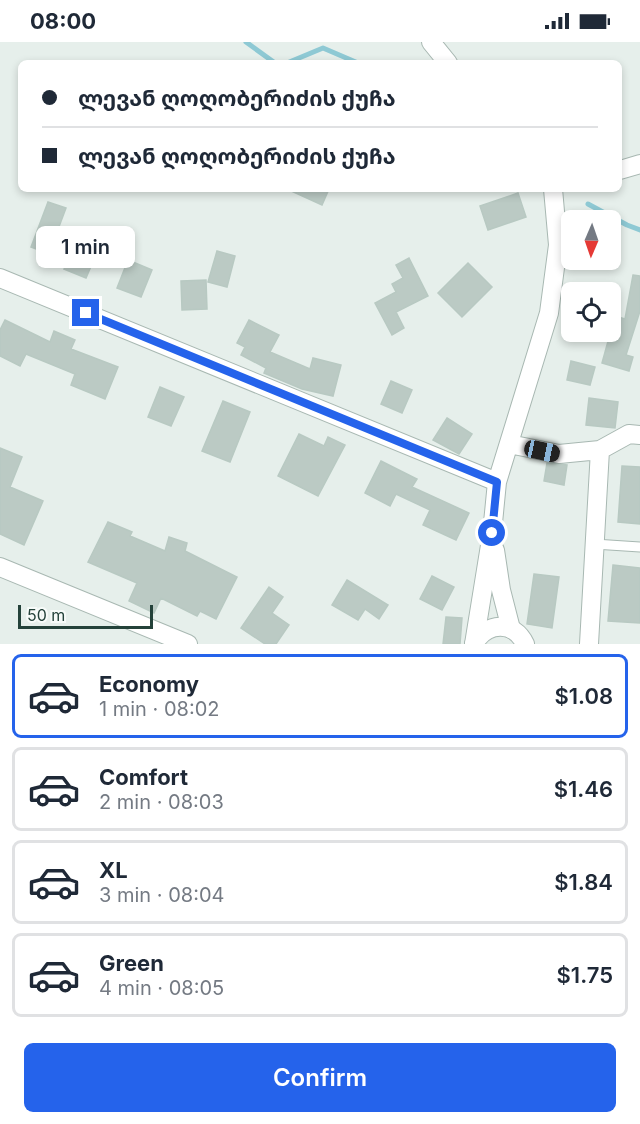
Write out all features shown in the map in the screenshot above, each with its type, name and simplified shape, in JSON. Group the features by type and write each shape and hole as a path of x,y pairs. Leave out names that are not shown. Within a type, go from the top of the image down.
{"street":[{"path":"431,42 446,60"},
{"path":"622,169 640,164"},
{"path":"474,644 492,533 497,482 549,313 558,245 552,192"},
{"path":"0,278 497,482"},
{"path":"508,444 559,454 600,450 629,434 640,435"},
{"path":"589,644 600,450"},
{"path":"492,533 501,590 523,639"},
{"path":"0,567 182,643"},
{"path":"474,644 478,636 493,627 523,639"}],"lane":[{"path":"594,544 640,548"}],"building":[{"path":"294,192 328,192 322,205"},
{"path":"518,193 526,217 488,230 480,206"},
{"path":"48,202 66,208 54,240 95,257 86,278 64,269 68,261 31,247"},
{"path":"217,251 235,256 227,287 208,282"},
{"path":"409,258 428,296 396,312 404,328 392,335 375,303 396,292 392,284 403,278 396,265"},
{"path":"128,260 152,270 141,297 117,288"},
{"path":"468,263 492,287 462,317 438,293"},
{"path":"633,275 640,276 640,311 626,355 633,357 629,371 602,363 608,342 621,342 621,318 625,319"},
{"path":"206,280 207,309 182,310 181,281"},
{"path":"5,320 50,342 54,331 75,340 71,349 118,367 105,399 71,385 75,374 26,354 20,366 0,356 0,330"},
{"path":"249,320 279,335 270,352 310,369 313,358 341,365 333,396 302,389 264,373 266,368 241,355 245,347 237,343"},
{"path":"571,361 595,367 590,385 567,380"},
{"path":"391,381 412,390 402,413 381,404"},
{"path":"160,387 184,397 171,426 148,417"},
{"path":"589,398 618,402 615,428 586,425"},
{"path":"223,401 250,412 230,462 202,451"},
{"path":"447,418 472,434 459,454 433,440"},
{"path":"299,434 324,446 328,437 345,445 318,496 278,476"},
{"path":"0,448 22,457 10,487 43,501 24,545 0,534"},
{"path":"381,461 417,479 412,487 469,513 456,540 423,525 430,510 396,494 390,506 365,493"},
{"path":"547,463 567,465 564,485 544,481"},
{"path":"622,466 640,467 640,524 618,522"},
{"path":"108,522 132,532 130,536 165,551 169,537 187,543 185,551 237,577 216,619 200,611 197,616 161,598 154,613 129,601 137,583 88,562"},
{"path":"613,565 640,568 640,623 608,621"},
{"path":"534,574 559,577 552,628 527,624"},
{"path":"432,576 454,587 442,610 420,599"},
{"path":"347,580 388,605 379,619 365,609 358,620 332,605"},
{"path":"269,587 283,597 272,613 289,625 276,644 265,644 241,628"},
{"path":"446,617 462,618 460,644 443,644"}],"waterway":[{"path":"246,42 271,60"},
{"path":"294,60 323,48 351,60"},
{"path":"588,204 640,230"}],"route":[{"path":"86,313 497,482 492,533"}]}
